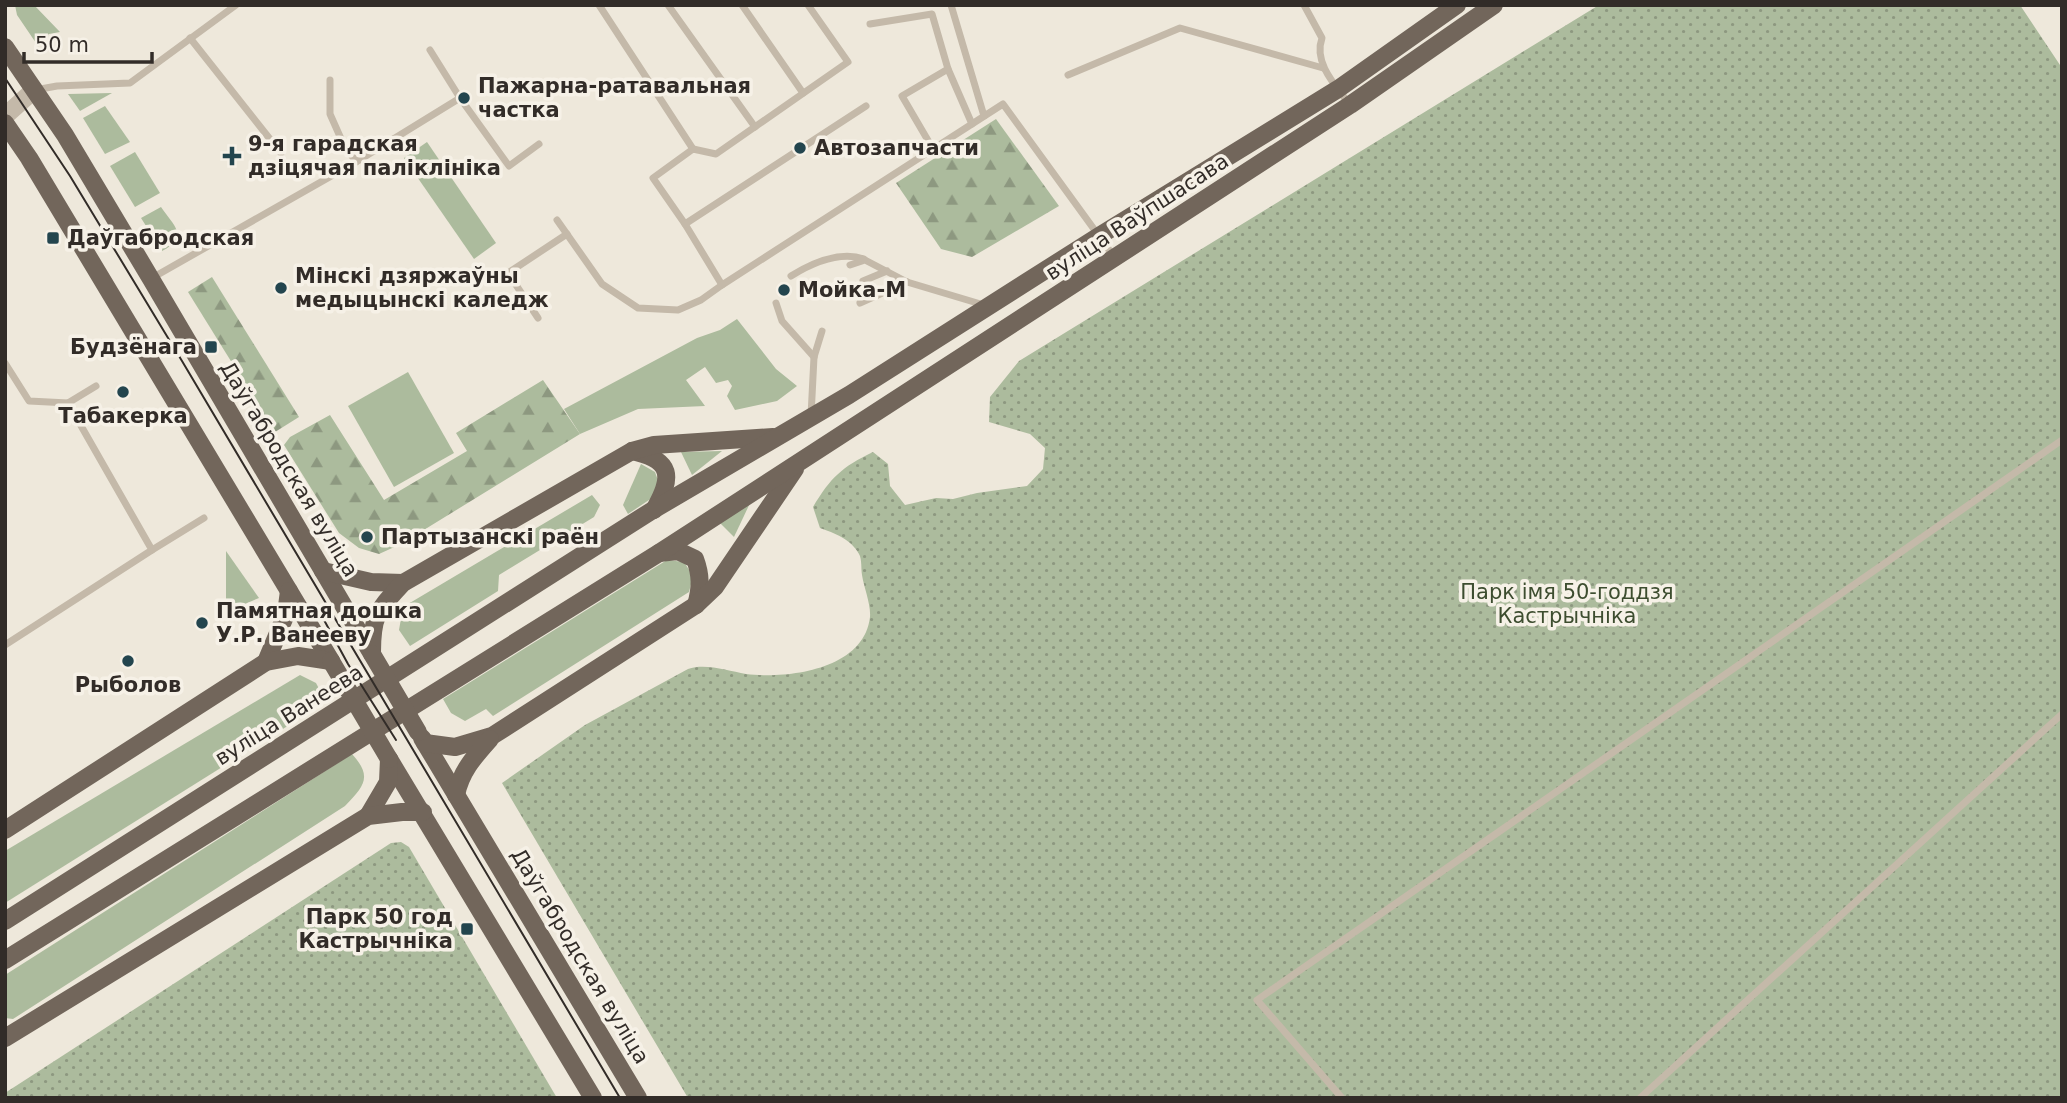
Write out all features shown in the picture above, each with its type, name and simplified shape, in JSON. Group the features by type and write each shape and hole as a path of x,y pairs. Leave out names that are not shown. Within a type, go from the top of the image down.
{"main road":[{"name":"вуліца Ваўпшасава","path":"849,395 1099,236 1338,89 1457,5"},
{"name":"вуліца Ваўпшасава","path":"801,460 1350,105 1494,5"},
{"name":"Даўгабродская вуліца","path":"5,47 65,135 638,1098"},
{"path":"5,123 29,158 593,1098"},
{"name":"вуліца Ванеева","path":"5,921 653,510 849,395"},
{"path":"372,654 372,627 379,608 403,583 632,451 654,445 780,436"},
{"path":"632,451 647,454 660,462 665,470 667,486 653,510"},
{"path":"5,960 659,553 801,460"},
{"path":"456,795 460,778 469,762 492,736 696,605 715,587 801,460"},
{"path":"659,553 678,551 695,559 701,591 696,605"},
{"path":"323,571 371,582 403,583"},
{"path":"266,662 286,614 289,591"},
{"path":"5,830 266,662 298,656 331,661"},
{"path":"422,737 455,747 492,736"},
{"path":"368,816 388,782 389,759"},
{"path":"8,1035 368,816 402,812 422,813"}],"street":[{"path":"5,116 34,90"}],"lane":[{"path":"34,90 57,86 130,83 236,5"},
{"path":"598,5 693,149 716,154 848,62 808,5"},
{"path":"668,5 754,127"},
{"path":"742,5 803,93"},
{"path":"951,5 984,116"},
{"path":"1304,5 1322,38 1318,48 1324,68 1350,105"},
{"path":"870,24 932,14 948,69 972,124"},
{"path":"1068,75 1180,28 1324,68"},
{"path":"190,38 281,153"},
{"path":"430,50 460,98 509,166 539,144"},
{"path":"933,149 902,96 948,69"},
{"path":"330,80 330,114 342,141 356,162"},
{"path":"151,279 356,162 460,98"},
{"path":"557,220 601,284 638,308 678,310 701,300 1003,104 1115,258"},
{"path":"685,224 866,106"},
{"path":"693,149 653,178 723,285"},
{"path":"538,318 508,273 567,234"},
{"path":"791,276 820,260 857,257 907,282 988,306"},
{"path":"850,265 865,260"},
{"path":"863,281 887,271"},
{"path":"860,303 907,282"},
{"path":"776,303 782,321 814,358"},
{"path":"811,418 814,358 822,331"},
{"path":"5,363 29,401 68,403 96,386"},
{"path":"68,403 152,550"},
{"path":"1342,1098 1257,1000 2062,440"},
{"path":"5,645 204,518"},
{"path":"1640,1098 2062,714"}],"green space":[{"path":"15,5 34,5 60,32 49,34 36,43 17,15"},
{"name":"Парк імя 50-годдзя Кастрычніка","path":"1599,5 2020,5 2062,68 2062,1098 688,1098 502,783 585,725 688,669 710,667 746,674 782,675 821,667 839,660 854,649 865,635 870,612 859,554 847,540 820,528 813,507 838,474 873,452 888,464 890,486 905,505 936,498 953,499 1027,486 1043,469 1045,448 1030,434 989,422 990,397 1019,361"},
{"path":"112,93 80,111 68,94"},
{"path":"105,106 130,142 105,154 83,118"},
{"path":"996,119 1059,206 972,257 941,249 896,183"},
{"path":"427,142 496,243 474,259 404,158"},
{"path":"135,152 160,193 135,207 110,166"},
{"path":"161,207 177,231 175,241 162,251 141,218"},
{"path":"212,277 299,417 275,432 188,292"},
{"path":"737,319 776,369 797,386 777,401 735,410 727,396 732,386 728,380 716,383 705,367 686,380 705,406 638,409 580,434 564,409 697,338 720,330"},
{"path":"408,372 454,453 394,487 348,406"},
{"path":"543,380 580,434 401,544 379,554 359,548 339,533 284,445 290,437 330,415 384,500 467,451 456,433"},
{"path":"722,451 692,475 681,452"},
{"path":"641,464 655,472 660,486 652,498 628,514 623,505"},
{"path":"592,495 600,505 594,517 499,575 498,591 410,646 399,630 403,607"},
{"path":"751,501 734,537 719,522"},
{"path":"226,551 259,598 226,612"},
{"path":"667,560 684,562 693,576 689,592 493,716 486,709 465,721 451,713 443,699"},
{"path":"300,675 316,683 326,702 5,903 5,851"},
{"path":"352,754 359,762 364,775 361,787 345,806 13,1019 5,1018 5,975"},
{"path":"401,842 409,847 557,1098 5,1098 5,1093 391,843"}],"tram line":[{"path":"5,78 70,176 182,361 620,1098"},
{"path":"324,620 396,740"}],"place":[{"name":"Пажарна-ратавальная частка","path":"464,98"},
{"name":"Автозапчасти","path":"800,148"},
{"name":"9-я гарадская дзіцячая паліклініка","path":"232,156"},
{"name":"Даўгабродская","path":"53,238"},
{"name":"Мінскі дзяржаўны медыцынскі каледж","path":"281,288"},
{"name":"Мойка-М","path":"784,290"},
{"name":"Будзёнага","path":"211,347"},
{"name":"Табакерка","path":"123,392"},
{"name":"Партызанскі раён","path":"367,537"},
{"name":"Памятная дошка У.Р. Ванееву","path":"202,623"},
{"name":"Рыболов","path":"128,661"},
{"name":"Парк 50 год Кастрычніка","path":"467,929"}]}
